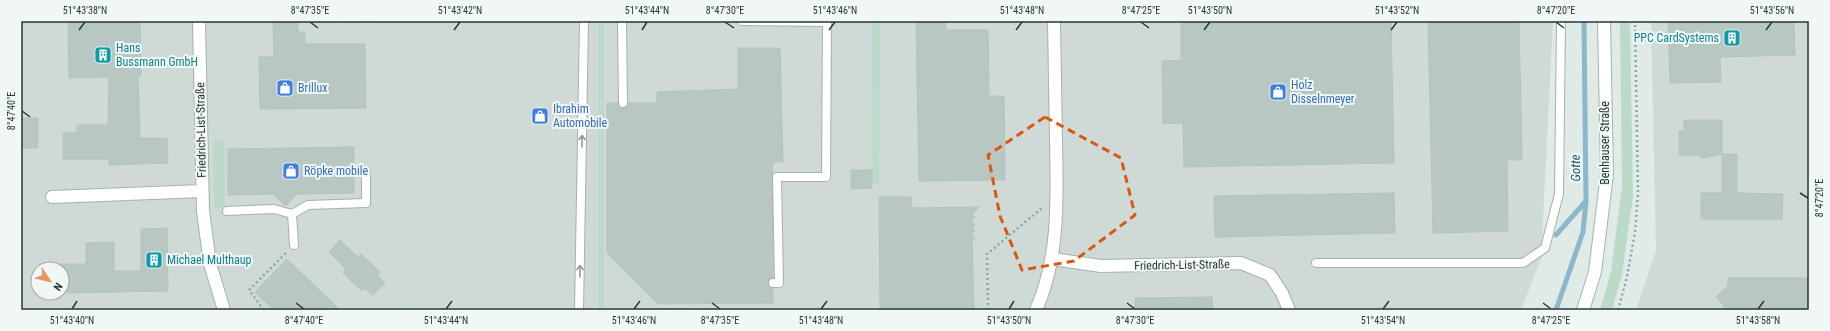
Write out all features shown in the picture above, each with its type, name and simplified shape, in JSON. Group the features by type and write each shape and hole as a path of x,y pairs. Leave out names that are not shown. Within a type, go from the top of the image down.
{"street":[{"name":"Friedrich-List-Straße","path":"200,21 202,191 210,264 224,310"},
{"path":"1036,310 1042,298 1052,259 1056,201 1054,21"},
{"name":"Benhauser Straße","path":"1583,310 1595,272 1607,174 1604,21"},
{"name":"Friedrich-List-Straße","path":"52,198 202,191"},
{"name":"Friedrich-List-Straße","path":"1052,259 1101,266 1241,263 1270,275 1282,293 1289,310"}],"lane":[{"path":"579,310 584,21"},
{"path":"622,21 623,103"},
{"path":"742,21 827,22 826,177 777,177 779,283 773,283"},
{"path":"1316,263 1523,263 1545,248 1559,194 1562,21"},
{"path":"227,211 274,209 292,214 308,205 366,203 366,176"},
{"path":"292,214 294,245"}],"path":[{"path":"1618,310 1627,277 1635,232 1638,194 1635,21"},
{"path":"988,310 987,254 1047,203 1056,201"},
{"path":"264,310 249,290 294,245"}],"highlighted area":[{"path":"1045,117 1121,158 1135,215 1074,261 1022,270 1000,216 988,155"}],"shaded area":[{"path":"21,21 332,21 332,23 426,21 1553,21 1541,259 1521,310 21,310"},
{"path":"1651,21 1809,21 1809,310 1636,310 1656,251"}],"green space":[{"path":"332,21 426,21 332,23"},
{"path":"598,21 604,21 604,310 598,310"},
{"path":"872,21 880,21 879,184 872,184"},
{"path":"1620,21 1630,21 1633,196 1622,275 1612,310 1600,310 1611,272 1622,186"},
{"path":"213,141 224,141 225,208 214,208"}],"building":[{"path":"68,21 140,21 141,76 138,76 140,138 167,138 168,163 109,165 109,159 63,159 63,133 77,133 77,125 108,125 109,77 69,78"},
{"path":"273,21 298,21 298,32 305,32 305,44 365,44 366,108 260,109 259,57 274,57"},
{"path":"916,21 946,21 946,30 988,30 989,96 1004,96 1005,180 919,181"},
{"name":"Holz Disselnmeyer","path":"1181,21 1391,21 1394,163 1184,167 1183,123 1163,124 1162,61 1181,60"},
{"path":"1428,21 1519,21 1522,160 1507,160 1508,231 1433,233"},
{"name":"PPC CardSystems","path":"1668,21 1794,21 1795,55 1720,57 1721,82 1670,83"},
{"path":"738,48 780,48 783,162 773,162 773,278 770,278 768,286 773,288 773,303 658,304 607,253 607,103 618,103 620,108 623,108 628,106 628,103 657,103 657,92 738,89"},
{"path":"21,118 38,118 38,148 21,148"},
{"path":"1684,120 1722,120 1722,154 1703,158 1699,155 1679,155 1679,131 1684,131"},
{"name":"Röpke mobile","path":"354,147 354,193 297,194 286,206 273,194 228,195 228,149"},
{"path":"1722,154 1737,154 1737,193 1783,194 1782,219 1701,219 1701,193 1722,193"},
{"path":"851,170 872,170 872,188 851,189"},
{"path":"1394,193 1395,233 1215,237 1214,196"},
{"path":"879,197 911,197 912,208 979,207 972,214 975,217 971,221 975,225 972,228 975,230 972,234 975,238 972,241 974,310 880,310"},
{"path":"167,228 168,291 70,293 70,264 86,264 86,243 114,242 114,271 141,271 141,229"},
{"path":"340,240 358,257 361,254 380,272 377,275 385,283 373,295 365,288 362,291 349,279 343,273 346,269 329,252"},
{"path":"287,259 340,310 274,310 255,292"},
{"path":"1728,278 1809,278 1809,310 1727,310 1716,297 1728,286"},
{"path":"1212,297 1213,310 1135,310 1135,298"}],"waterway":[{"name":"Gotte","path":"1556,310 1583,232 1586,201 1584,21"},
{"path":"1556,235 1586,201"}],"place":[{"name":"PPC CardSystems","path":"1732,38"},
{"name":"Hans Bussmann GmbH","path":"103,55"},
{"name":"Brillux","path":"285,88"},
{"name":"Holz Disselnmeyer","path":"1278,92"},
{"name":"Ibrahim Automobile","path":"540,116"},
{"name":"Röpke mobile","path":"291,171"},
{"name":"Michael Multhaup","path":"154,260"}]}
